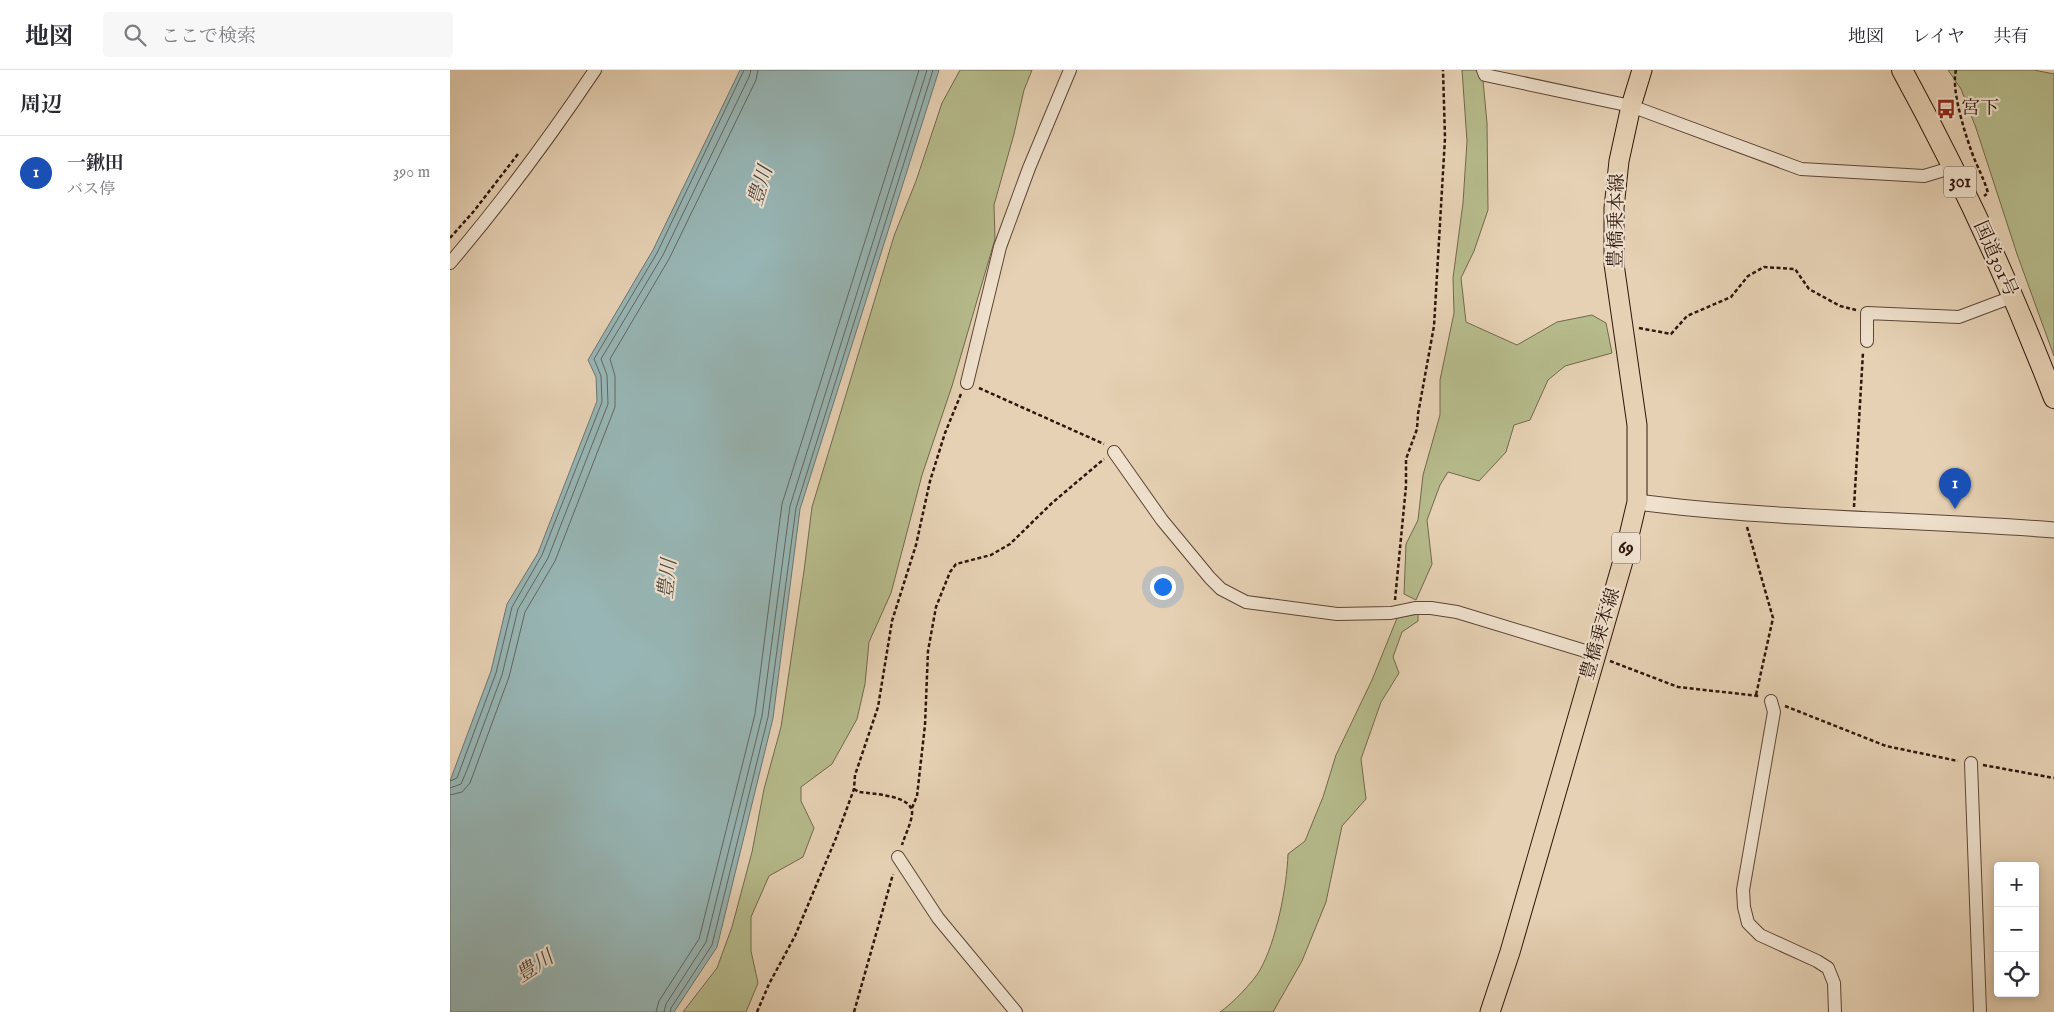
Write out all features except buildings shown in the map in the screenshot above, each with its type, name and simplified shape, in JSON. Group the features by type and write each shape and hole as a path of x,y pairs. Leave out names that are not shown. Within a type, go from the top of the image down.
{"highway":[{"name":"国道301号","path":"1902,70 1954,167 2012,297 2054,398"}],"main road":[{"name":"豊橋乗本線","path":"1490,1012 1510,952 1623,561 1636,502 1637,425 1614,264 1614,208 1619,161 1631,106 1642,70"}],"street":[{"path":"450,263 492,214 565,116 595,70"},
{"path":"967,383 1000,246 1029,168 1070,70"},
{"path":"1483,70 1485,75 1631,106 1801,169 1924,176 1954,167"},
{"path":"1867,341 1867,313 1959,317 2012,297"},
{"path":"1114,452 1162,520 1221,588 1246,602 1337,614 1391,613 1414,608 1430,608 1456,612 1595,654"},
{"path":"1636,502 1748,513 2054,530"},
{"path":"1771,701 1774,712 1743,890 1744,907 1748,923 1760,935 1828,968 1834,983 1835,1012"},
{"path":"1971,763 1980,1012"},
{"path":"898,857 938,918 1016,1012"}],"path":[{"path":"1391,613 1395,600 1402,542 1406,459 1417,429 1434,326 1445,138 1443,70"},
{"path":"1956,70 1954,77 1955,91 1971,150 1988,193 1972,207"},
{"path":"450,238 474,211 522,149"},
{"path":"1623,325 1671,334 1687,316 1731,298 1748,276 1764,267 1795,269 1810,288 1840,306 1867,313"},
{"path":"1854,518 1863,343 1867,341"},
{"path":"757,1012 769,984 795,936 836,838 854,789 855,776 878,708 892,621 916,545 930,481 945,433 967,383 1108,446 1114,452 1092,468 1052,503 1010,544 991,555 956,564 950,572 936,606 928,651 925,725 917,796 854,1012"},
{"path":"1748,513 1747,525 1773,618 1756,695"},
{"path":"1595,654 1678,687 1756,695 1886,746 2054,778"},
{"path":"854,789 859,792 897,798 907,802 912,808"}],"green space":[{"path":"960,70 1032,70 1024,90 994,205 995,239 952,386 922,475 891,593 869,642 865,684 857,719 832,764 801,787 801,801 814,828 803,857 769,876 751,917 751,951 758,983 746,1012 683,1012 717,968 732,927 752,852 764,789 781,727 812,507 894,236 916,181 942,103"},
{"path":"1462,70 1482,70 1487,123 1488,210 1474,251 1461,278 1466,322 1517,345 1557,322 1592,315 1606,323 1612,353 1565,366 1548,380 1530,420 1514,425 1506,452 1479,481 1448,472 1440,485 1427,520 1432,564 1416,600 1404,594 1406,544 1418,520 1423,475 1440,415 1440,380 1454,313 1453,278 1463,203 1467,141"},
{"path":"1948,70 2034,70 2054,74 2054,356 2017,254 1976,128 1961,89"},
{"path":"1418,614 1418,621 1402,632 1393,657 1399,673 1381,702 1361,759 1366,799 1342,826 1326,902 1302,961 1273,1012 1220,1012 1253,980 1266,958 1280,914 1288,854 1305,841 1323,797 1336,755 1372,680 1397,618"}],"water":[{"name":"豊川","path":"740,70 939,70 800,509 773,718 717,947 674,1012 450,1012 450,781 491,671 507,604 538,553 597,401 596,377 588,360 653,250"}],"place":[{"name":"宮下","path":"1946,109"},
{"name":"一鍬田","path":"1955,509"}]}
